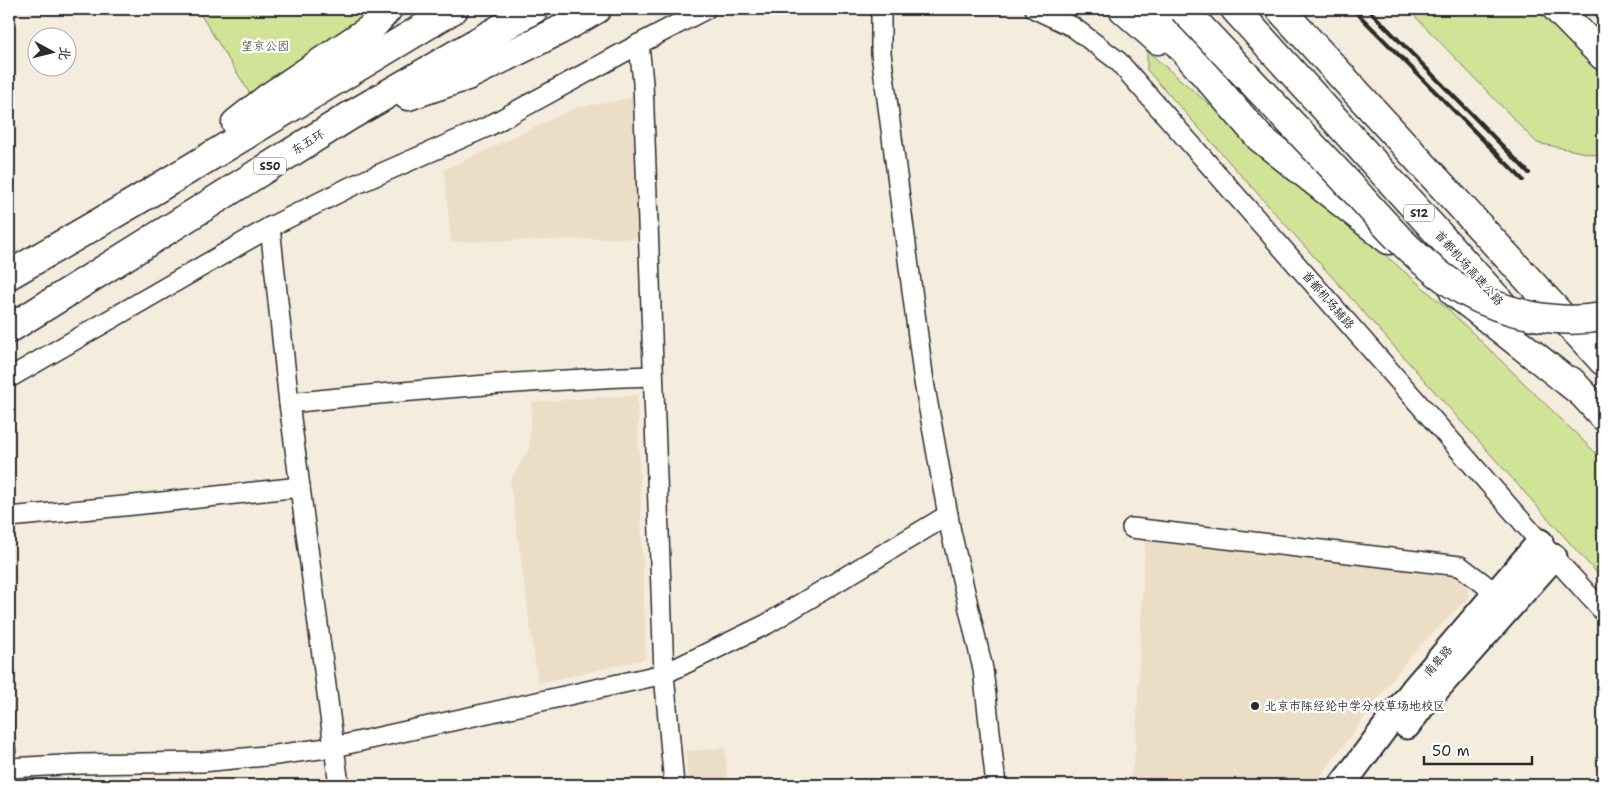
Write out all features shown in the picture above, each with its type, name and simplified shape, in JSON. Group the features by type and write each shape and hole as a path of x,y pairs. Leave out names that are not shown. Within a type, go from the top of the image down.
{"highway":[{"path":"133,203 269,97 370,29 388,9"},
{"path":"9,275 133,203 454,9"},
{"name":"东五环","path":"9,329 348,117 534,9"},
{"path":"348,117 467,76 560,30 597,9"},
{"path":"1124,9 1260,138 1583,394"},
{"path":"1148,9 1260,138"},
{"path":"1183,9 1380,218 1435,272 1465,291 1497,306 1521,313 1573,320 1603,317"},
{"name":"首都机场高速公路","path":"1236,9 1603,416"},
{"name":"S12","path":"1280,9 1603,361"},
{"path":"1557,9 1603,56"}],"main road":[{"name":"南皋路","path":"1342,785 1414,689 1496,593 1547,550"},
{"name":"南皋路","path":"1362,785 1422,706 1547,550"}],"street":[{"path":"9,378 270,227 350,186 488,127 706,9"},
{"path":"881,9 881,53 924,382 948,515 982,669 996,785"},
{"name":"首都机场辅路","path":"1035,9 1073,27 1118,61 1547,550 1603,611"},
{"path":"639,44 643,83 664,674 674,785"},
{"path":"270,227 289,403 339,785"},
{"path":"289,403 433,388 653,376"},
{"path":"9,517 300,487"},
{"path":"9,768 81,764 202,762 334,747 664,674 767,624 948,515"},
{"path":"1132,528 1460,566 1496,593"}],"shaded area":[{"path":"632,98 638,238 451,242 444,170 575,108"},
{"path":"637,395 646,659 538,683 510,480 529,449 532,402"},
{"name":"北京市陈经纶中学分校草场地校区","path":"1145,539 1464,574 1469,597 1409,657 1314,785 1128,785 1135,756"},
{"path":"725,748 728,785 688,785 686,751"}],"green space":[{"name":"望京公园","path":"197,9 368,9 358,21 254,100"},
{"path":"1408,9 1543,9 1602,50 1601,156 1537,143"},
{"path":"1147,51 1448,309 1603,460 1603,580 1147,70"}],"building":[{"path":"9,707 12,741 9,741"}],"railway":[{"path":"1353,9 1523,180"},
{"path":"1368,9 1529,173"}],"place":[{"name":"北京市陈经纶中学分校草场地校区","path":"1255,706"}]}
